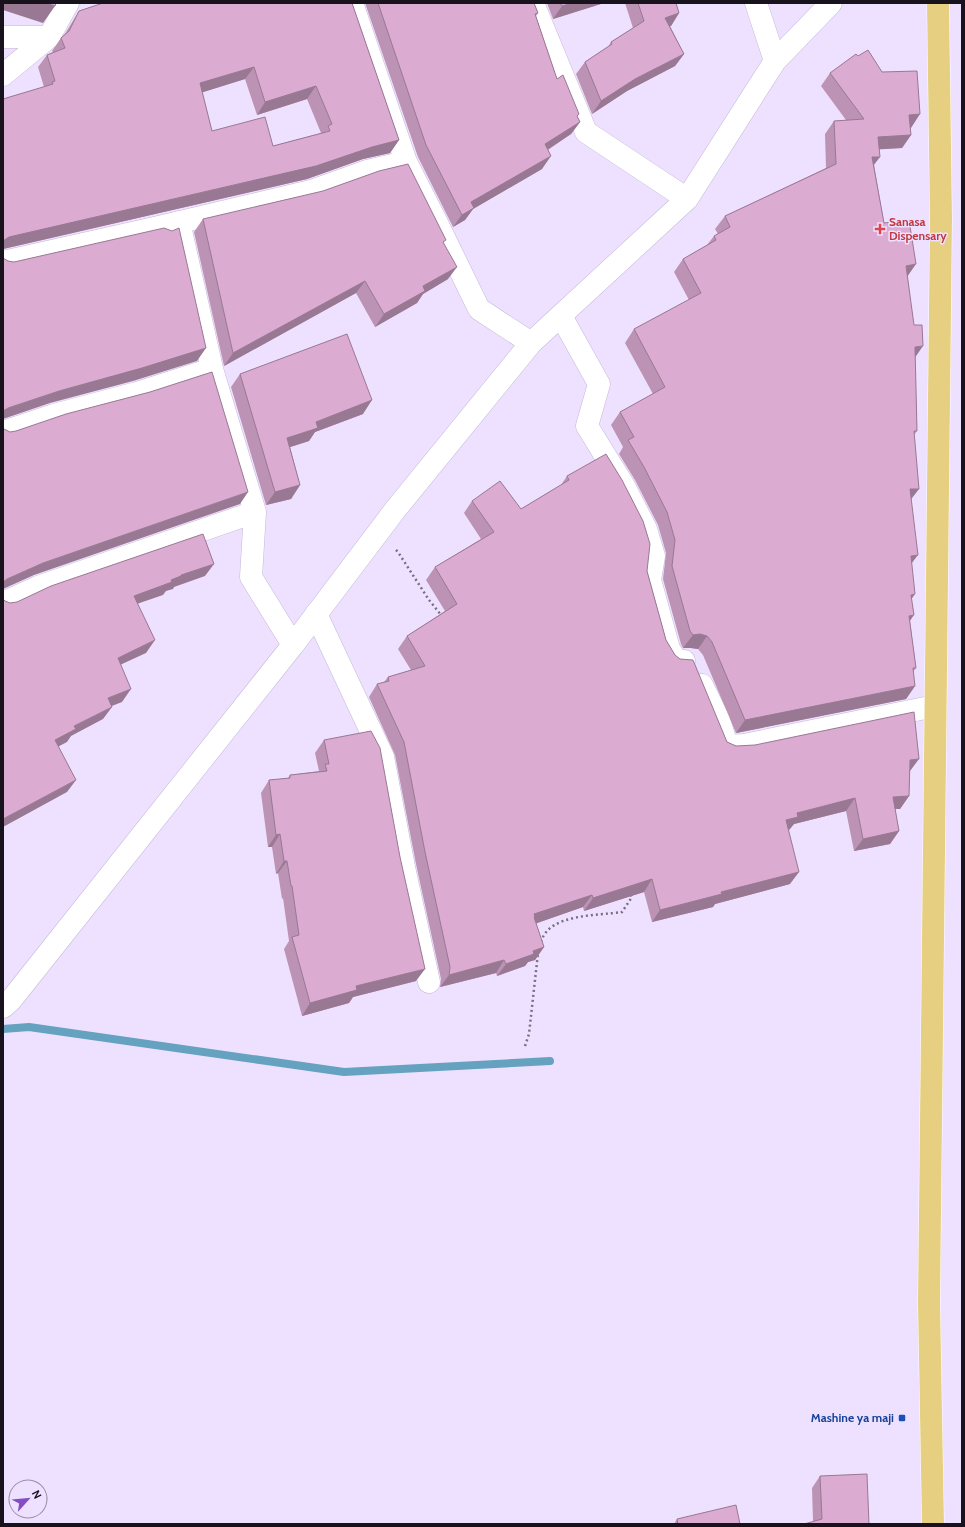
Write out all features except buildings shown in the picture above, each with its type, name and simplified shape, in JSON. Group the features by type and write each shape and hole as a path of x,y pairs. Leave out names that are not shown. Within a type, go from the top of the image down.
{"main road":[{"path":"933,1524 929,1294 941,219 938,3"}],"street":[{"path":"3,74 49,37 68,3"},
{"path":"352,3 406,162 479,309 531,343"},
{"path":"533,3 586,132 687,199"},
{"path":"756,3 775,61"},
{"path":"3,1006 10,1000 293,645 376,536 531,343 687,199 775,61 831,3"},
{"path":"3,37 49,37"},
{"path":"3,262 167,227 311,191 367,170 406,162"},
{"path":"167,227 256,512 251,577 293,645"},
{"path":"561,316 598,384 587,426 624,486 646,528 654,556 650,580 669,649 677,661 692,660 709,702 719,720 727,746 744,745 935,706"},
{"path":"3,432 54,415 137,393 212,369"},
{"path":"3,603 38,587 256,512"},
{"path":"316,614 383,756 404,867 429,982"}],"path":[{"path":"376,536 398,552 428,600 446,621"},
{"path":"526,1046 529,1034 538,954 543,935 552,927 563,921 577,917 622,912 632,897 630,891"}],"waterway":[{"path":"3,1029 29,1027 344,1072 550,1061"}],"place":[{"name":"Sanasa Dispensary","path":"880,229"},
{"name":"Mashine ya maji","path":"902,1418"}]}
